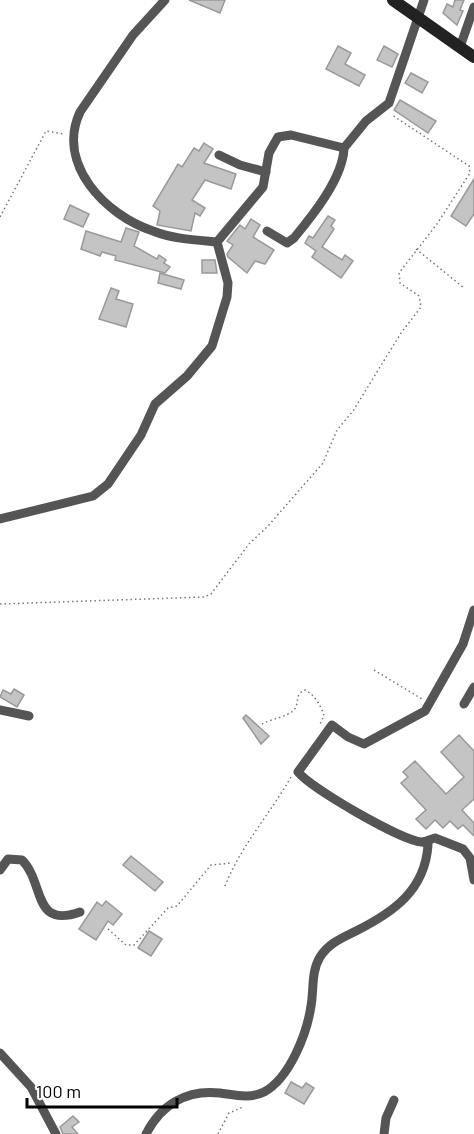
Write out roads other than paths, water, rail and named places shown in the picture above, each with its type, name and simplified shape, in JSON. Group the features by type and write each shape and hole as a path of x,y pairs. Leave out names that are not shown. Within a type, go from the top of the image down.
{"main road":[{"path":"393,0 474,57"}],"street":[{"path":"165,0 133,35 80,112 72,138 77,168 89,185 120,213 151,231 175,237 217,242"},
{"path":"267,231 287,243 294,238 324,198 344,156 344,148 366,121 383,110 389,103 424,0"},
{"path":"460,47 474,7"},
{"path":"217,242 259,192 266,172 269,153 278,137 283,135 344,148"},
{"path":"219,155 240,165 266,172"},
{"path":"0,519 93,496 108,484 141,435 155,404 187,375 212,346 227,297 228,283 217,242"},
{"path":"146,1134 159,1113 188,1095 215,1093 254,1096 264,1092 279,1080 307,1022 315,966 322,954 336,941 384,917 409,897 425,863 428,845 405,837 334,801 298,772 332,725 355,741 366,743 419,716 430,704 463,644 474,610"},
{"path":"464,704 474,687"},
{"path":"0,710 29,716"},
{"path":"424,842 435,838 463,849 470,858 474,880"},
{"path":"0,870 8,859 22,860 28,866 46,909 53,916 60,918 80,912"},
{"path":"0,1053 31,1087 56,1134"},
{"path":"384,1134 386,1118 394,1100"}]}
